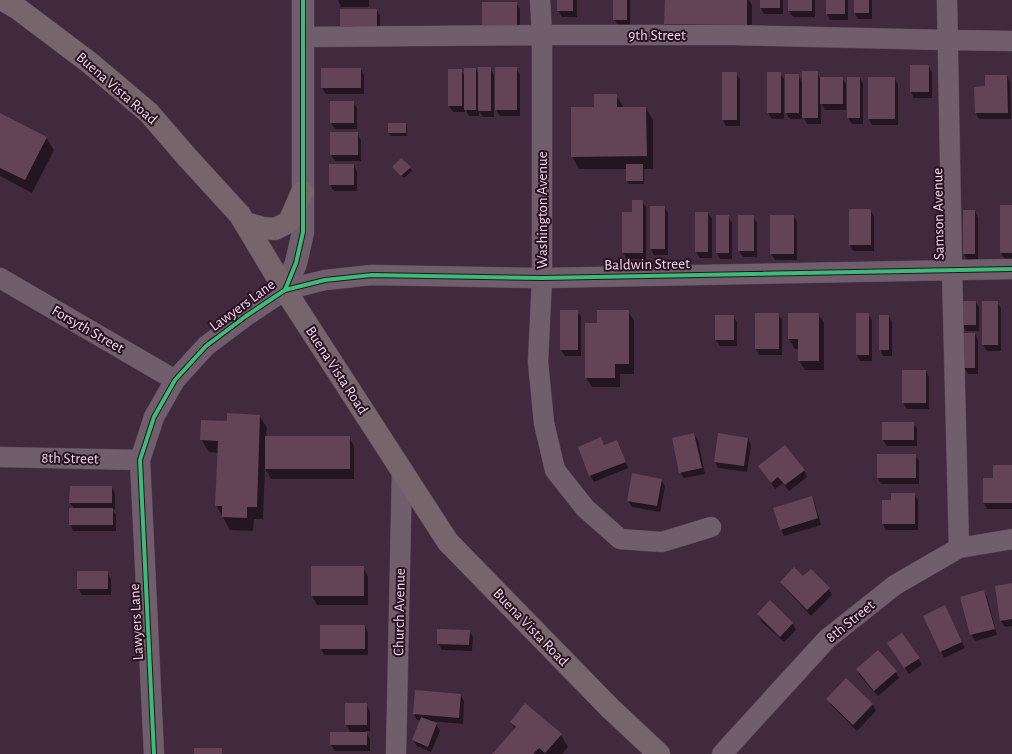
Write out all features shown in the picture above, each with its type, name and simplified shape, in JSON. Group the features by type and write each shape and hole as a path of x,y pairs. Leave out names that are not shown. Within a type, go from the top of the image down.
{"main road":[{"name":"Buena Vista Road","path":"3,0 17,8 90,63 149,113 240,215 285,290 448,542 610,708 659,754"},
{"path":"245,223 263,228 276,229 289,222 302,192"}],"street":[{"name":"Lawyers Lane","path":"154,754 140,460 154,417 175,380 206,346 246,316 285,290 296,263 303,232 303,0"},
{"name":"Washington Avenue","path":"540,0 542,35 542,278 538,362 544,423 555,470 584,508 620,539 662,542 712,527"},
{"name":"Samson Avenue","path":"946,0 959,548"},
{"name":"9th Street","path":"303,37 733,35 1012,41"},
{"name":"Baldwin Street","path":"285,290 325,280 372,275 542,278 1012,270"},
{"name":"Forsyth Street","path":"0,278 175,380"},
{"name":"8th Street","path":"0,456 140,460"},
{"name":"Church Avenue","path":"396,754 402,471"},
{"name":"8th Street","path":"722,754 827,639 894,585 959,548 1012,539"}],"building":[{"path":"557,0 573,0 573,11 557,11"},
{"path":"613,0 627,0 627,20 613,20"},
{"path":"665,0 747,0 747,25 664,24"},
{"path":"760,0 780,0 780,8 760,8"},
{"path":"788,0 812,0 812,11 788,11"},
{"path":"826,0 845,0 845,14 826,14"},
{"path":"854,0 869,0 869,13 854,13"},
{"path":"482,2 517,2 517,26 482,26"},
{"path":"340,9 377,9 377,26 340,26"},
{"path":"910,65 929,65 929,92 910,92"},
{"path":"478,67 491,67 491,111 478,111"},
{"path":"495,67 517,67 517,110 495,110"},
{"path":"321,68 361,68 361,88 321,88"},
{"path":"464,68 476,68 476,110 464,110"},
{"path":"448,69 462,69 462,106 448,106"},
{"path":"802,71 818,71 818,118 802,118"},
{"path":"722,72 737,72 737,120 722,120"},
{"path":"767,72 781,72 781,113 767,113"},
{"path":"785,74 799,74 799,113 785,113"},
{"path":"985,75 1007,75 1008,113 975,113 974,87 985,86"},
{"path":"820,77 843,77 843,104 820,104"},
{"path":"847,77 860,77 860,118 847,118"},
{"path":"868,77 895,77 895,119 868,119"},
{"path":"594,94 617,94 617,107 646,107 647,156 571,157 571,107 594,107"},
{"path":"330,101 354,101 354,123 330,123"},
{"path":"0,113 47,137 25,180 0,168"},
{"path":"388,123 406,123 406,133 388,133"},
{"path":"330,132 358,132 358,155 330,155"},
{"path":"401,158 411,167 401,176 392,167"},
{"path":"329,164 354,164 354,185 329,185"},
{"path":"626,164 643,164 643,181 626,181"},
{"path":"632,200 643,200 643,253 622,253 622,212 632,212"},
{"path":"1000,205 1012,205 1012,253 1000,253"},
{"path":"650,206 665,206 665,249 650,249"},
{"path":"849,209 871,209 871,245 849,245"},
{"path":"963,210 975,210 975,254 963,254"},
{"path":"695,212 708,212 708,252 695,252"},
{"path":"716,215 729,215 729,253 716,253"},
{"path":"738,215 754,215 754,251 738,251"},
{"path":"770,215 794,215 794,254 770,254"},
{"path":"961,301 976,301 976,325 961,325"},
{"path":"982,301 998,301 998,345 982,345"},
{"path":"560,310 578,310 578,350 560,350"},
{"path":"597,310 629,310 629,364 615,364 615,378 585,378 585,323 597,323"},
{"path":"755,313 779,313 779,349 755,349"},
{"path":"788,313 819,313 819,361 798,361 798,339 788,339"},
{"path":"856,313 869,313 869,355 856,355"},
{"path":"715,315 734,315 734,340 715,340"},
{"path":"879,315 889,315 889,350 879,350"},
{"path":"963,333 975,333 975,368 963,368"},
{"path":"902,370 926,370 926,403 902,403"},
{"path":"227,413 260,415 257,507 247,507 247,518 222,517 222,506 215,506 218,441 200,440 201,420 227,421"},
{"path":"882,422 914,422 914,440 882,440"},
{"path":"694,433 702,468 679,473 672,438"},
{"path":"718,433 748,438 744,466 714,462"},
{"path":"265,436 350,436 350,469 265,469"},
{"path":"601,437 604,445 617,440 626,462 589,476 578,447"},
{"path":"785,445 805,470 785,485 778,477 771,483 758,466"},
{"path":"877,454 916,454 916,478 877,478"},
{"path":"993,465 1012,465 1012,503 983,503 983,478 993,478"},
{"path":"632,473 662,479 657,506 627,501"},
{"path":"70,486 112,486 112,503 69,503"},
{"path":"891,493 915,493 915,524 882,524 882,500 891,500"},
{"path":"812,496 818,518 780,530 773,508"},
{"path":"69,508 113,508 113,525 69,525"},
{"path":"311,566 364,566 364,596 311,596"},
{"path":"794,567 803,576 811,569 830,588 807,610 780,582"},
{"path":"77,571 108,571 108,589 77,589"},
{"path":"1012,583 1012,619 1000,621 995,586"},
{"path":"984,590 995,629 970,635 960,597"},
{"path":"770,600 793,623 780,637 757,614"},
{"path":"945,605 962,642 940,652 923,616"},
{"path":"320,625 365,625 365,649 320,649"},
{"path":"437,629 470,630 469,645 437,644"},
{"path":"902,633 920,658 904,668 887,643"},
{"path":"878,650 897,671 874,691 856,669"},
{"path":"846,678 873,704 853,725 826,699"},
{"path":"415,690 461,694 459,718 413,714"},
{"path":"345,703 367,703 367,725 345,725"},
{"path":"525,703 562,734 545,753 539,748 533,754 492,754 516,727 510,722"},
{"path":"421,717 437,723 428,747 412,740"},
{"path":"330,732 367,732 367,745 330,745"},
{"path":"194,748 222,748 222,754 194,754"}],"cycle path":[{"path":"154,754 140,460 154,417 175,380 206,346 246,316 285,290 296,263 303,232 303,0"},
{"path":"285,290 325,280 372,275 542,278 1012,269"}]}
